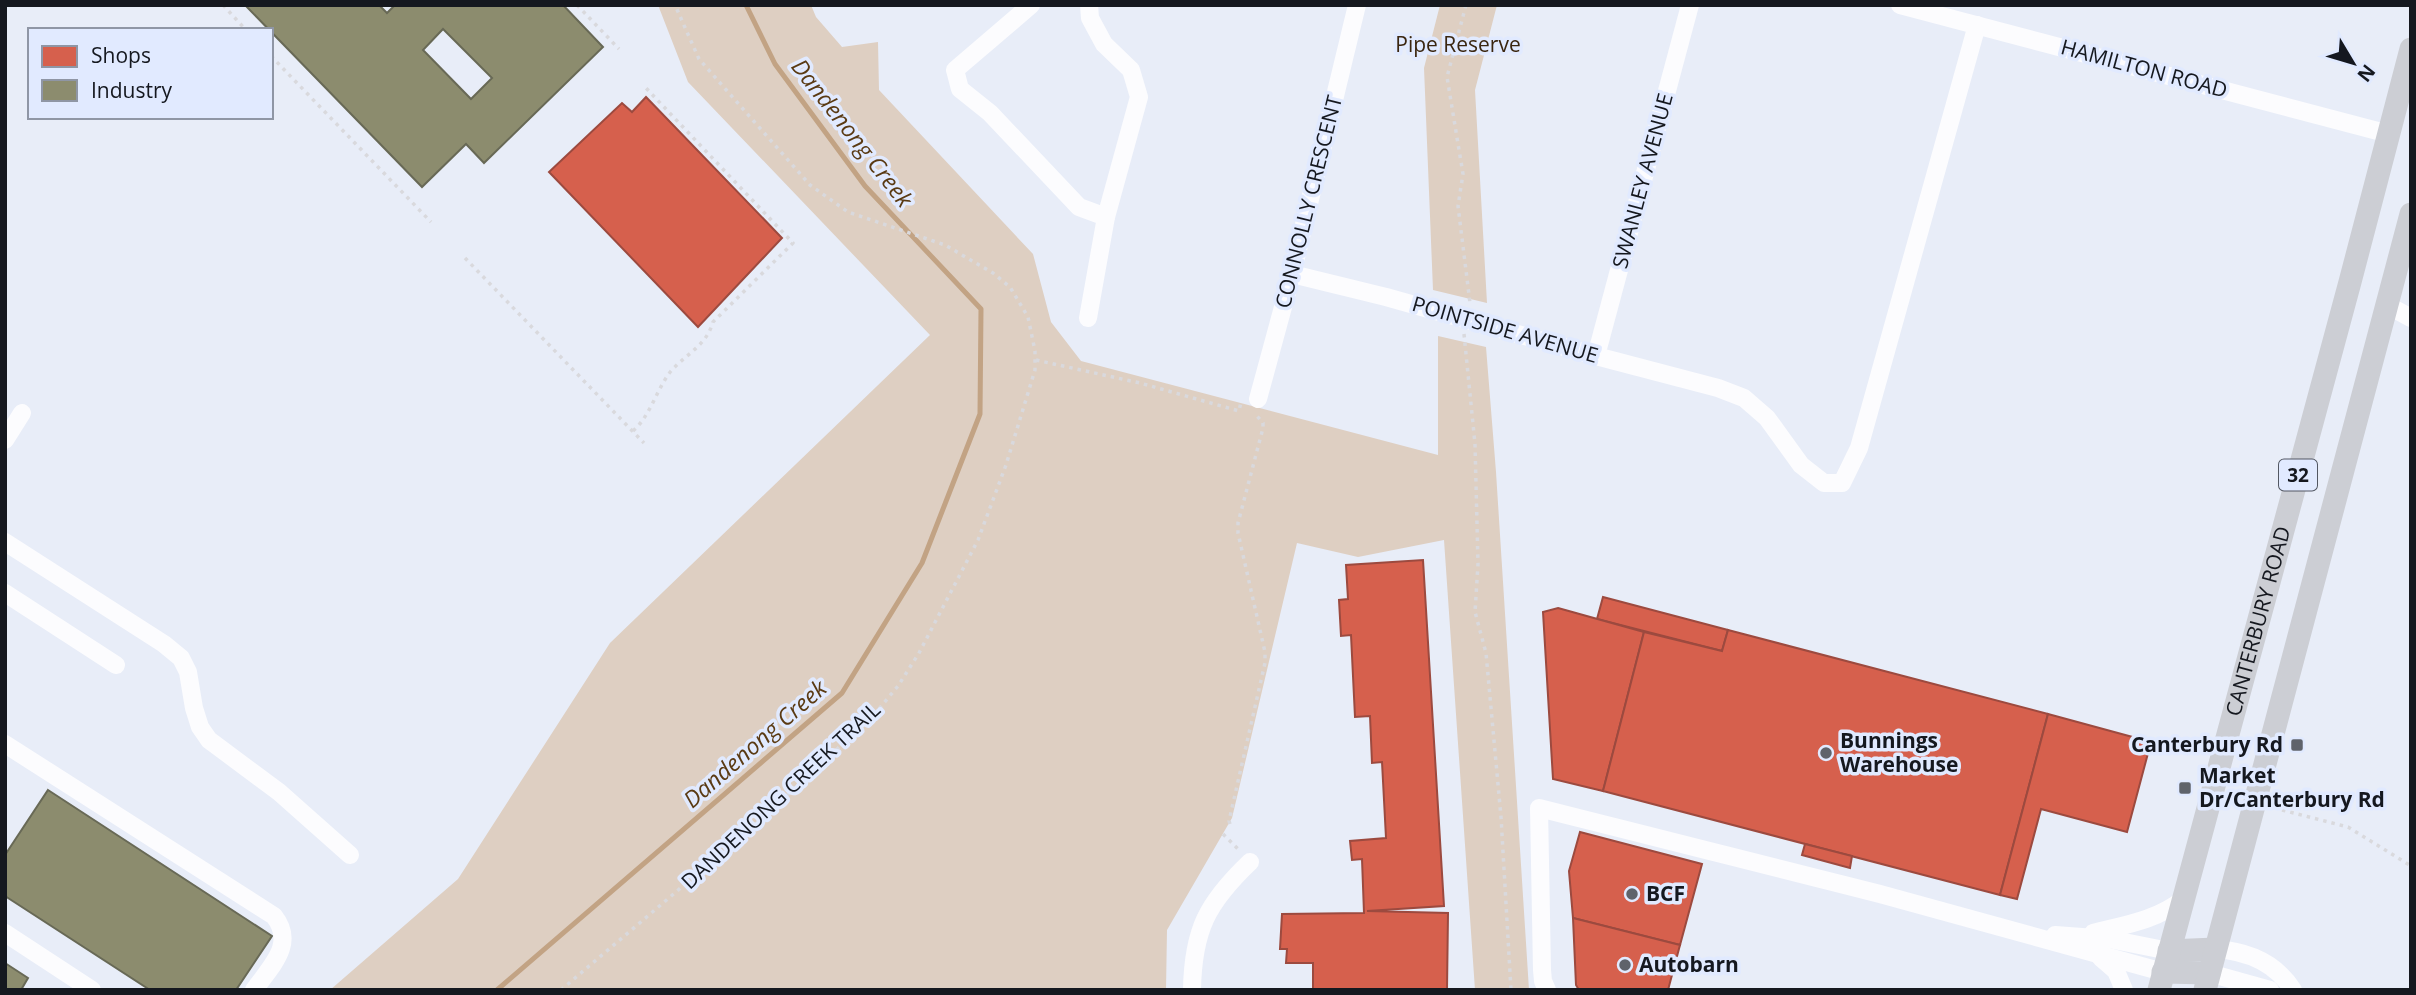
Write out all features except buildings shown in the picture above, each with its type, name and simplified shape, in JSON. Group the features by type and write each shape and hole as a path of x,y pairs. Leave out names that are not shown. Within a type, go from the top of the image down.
{"main road":[{"name":"CANTERBURY ROAD","path":"2164,971 2411,49"},
{"name":"CANTERBURY ROAD","path":"2207,982 2411,214"},
{"path":"2164,971 2215,949"},
{"path":"2164,971 2207,982"}],"street":[{"path":"1031,5 955,71 960,89 990,113 1079,208 1106,217"},
{"path":"1088,318 1106,217 1139,97 1131,70 1104,44 1090,18 1089,5"},
{"name":"CONNOLLY CRESCENT","path":"1252,408 1292,274 1357,5"},
{"name":"SWANLEY AVENUE","path":"1596,356 1690,5"},
{"name":"HAMILTON ROAD","path":"1900,5 2389,134"},
{"name":"POINTSIDE AVENUE","path":"1292,274 1718,388 1744,398 1767,418 1801,465 1824,483 1842,482 1859,448 1977,25"},
{"path":"2387,305 2411,318"},
{"path":"5,440 22,412"},
{"path":"5,542 164,644 181,658 188,672 200,727 209,740 279,792 350,855"},
{"path":"5,593 116,665"},
{"path":"5,744 274,916 285,936 281,950 254,990"},
{"path":"1547,990 1542,970 1539,808 2164,971"},
{"path":"1192,990 1192,963 1198,933 1220,894 1250,862"},
{"path":"2073,936 2149,918 2182,900"},
{"path":"2021,932 2109,939 2164,971"},
{"path":"5,933 92,990"},
{"path":"2215,949 2245,953 2259,959 2279,972 2293,990"},
{"path":"2099,956 2116,971 2124,990"},
{"path":"2207,982 2270,990"}],"path":[{"path":"223,5 244,28"},
{"path":"577,5 619,49"},
{"name":"DANDENONG CREEK TRAIL","path":"561,990 758,822 873,716 898,686 919,653 978,540 1006,465 1035,370 1036,360 1028,317 1017,296 1001,279 944,244 848,212 825,197 796,172 699,60 675,5"},
{"path":"1466,5 1447,77 1463,174 1458,206 1470,304"},
{"path":"273,58 431,222"},
{"path":"633,431 642,422 670,372 709,336 713,322 793,243 645,87"},
{"path":"465,258 644,443"},
{"path":"1463,340 1475,444 1478,564 1475,612 1486,653 1501,817 1511,990"},
{"path":"1036,360 1140,383 1239,411 1252,408"},
{"path":"1230,824 1265,663 1265,652 1238,533 1238,523 1263,428 1261,419 1242,395 1239,411"},
{"path":"2282,810 2348,827 2411,866"},
{"path":"1223,834 1250,862"}],"green space":[{"path":"658,5 811,5 816,17 842,47 878,42 879,90 1033,254 1051,322 1081,361 1438,455 1438,336 1486,347 1529,990 1475,990 1444,540 1358,557 1297,543 1232,818 1167,930 1166,990 330,990 458,879 610,643 930,335 688,82"},
{"name":"Pipe Reserve","path":"1440,5 1497,5 1475,90 1487,303 1433,290 1424,68"}],"waterway":[{"name":"Dandenong Creek","path":"497,990 842,693 922,563 980,414 981,309 865,186 775,64 746,5"}],"place":[{"name":"Canterbury Rd","path":"2297,745"},
{"name":"Bunnings Warehouse","path":"1826,753"},
{"name":"Market Dr/Canterbury Rd","path":"2185,788"},
{"name":"BCF","path":"1632,894"},
{"name":"Autobarn","path":"1625,965"}]}
